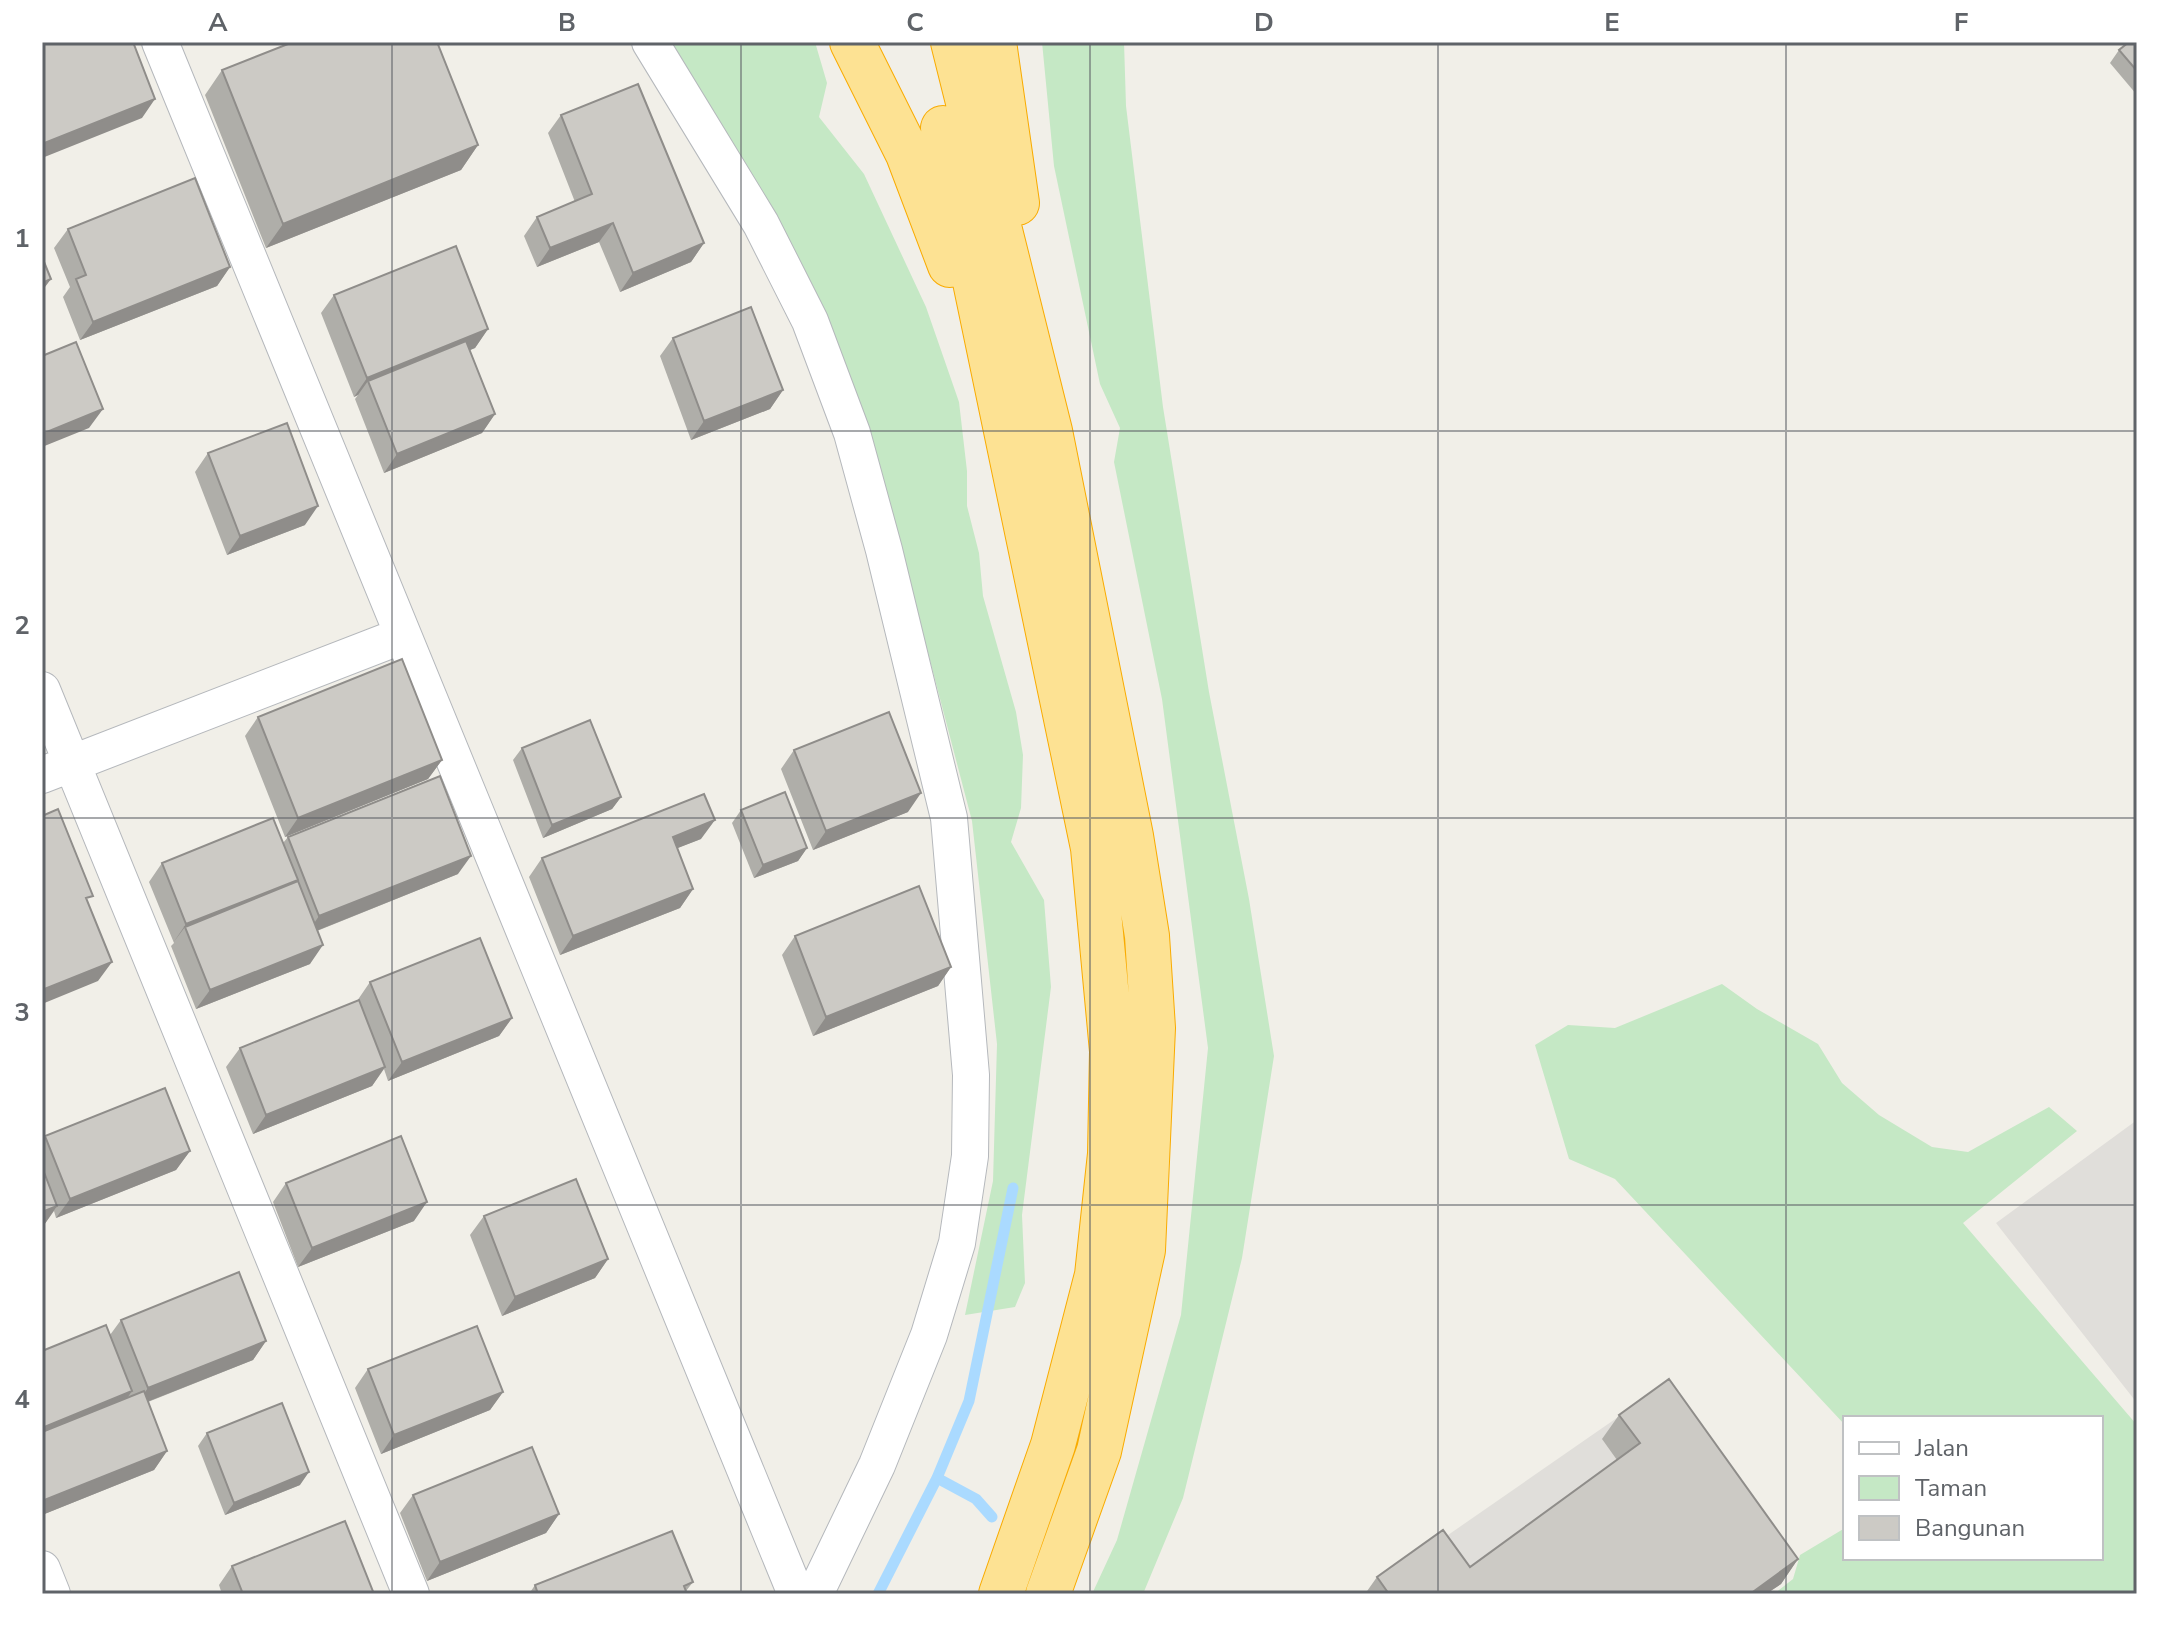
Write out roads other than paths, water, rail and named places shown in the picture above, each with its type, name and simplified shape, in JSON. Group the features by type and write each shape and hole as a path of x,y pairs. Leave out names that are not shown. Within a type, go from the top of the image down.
{"highway":[{"path":"852,42 908,154 1000,398"},
{"path":"925,42 1093,848 1112,1051 1110,1154 1097,1275 1053,1445 1001,1594"},
{"path":"953,42 1050,431 1131,836 1147,936 1153,1028 1143,1250 1099,1451 1048,1594"},
{"path":"994,42 1050,431"}],"street":[{"path":"160,42 796,1594"},
{"path":"650,42 761,224 810,321 852,433 884,550 949,818 971,1075 970,1156 957,1243 929,1335 888,1436 815,1594"},
{"path":"57,769 401,636"},
{"path":"42,690 57,769 411,1594"},
{"path":"42,1569 52,1594"}],"waterway":[{"path":"878,1594 937,1478 969,1401 1013,1188"},
{"path":"937,1478 976,1499 992,1517"}]}
